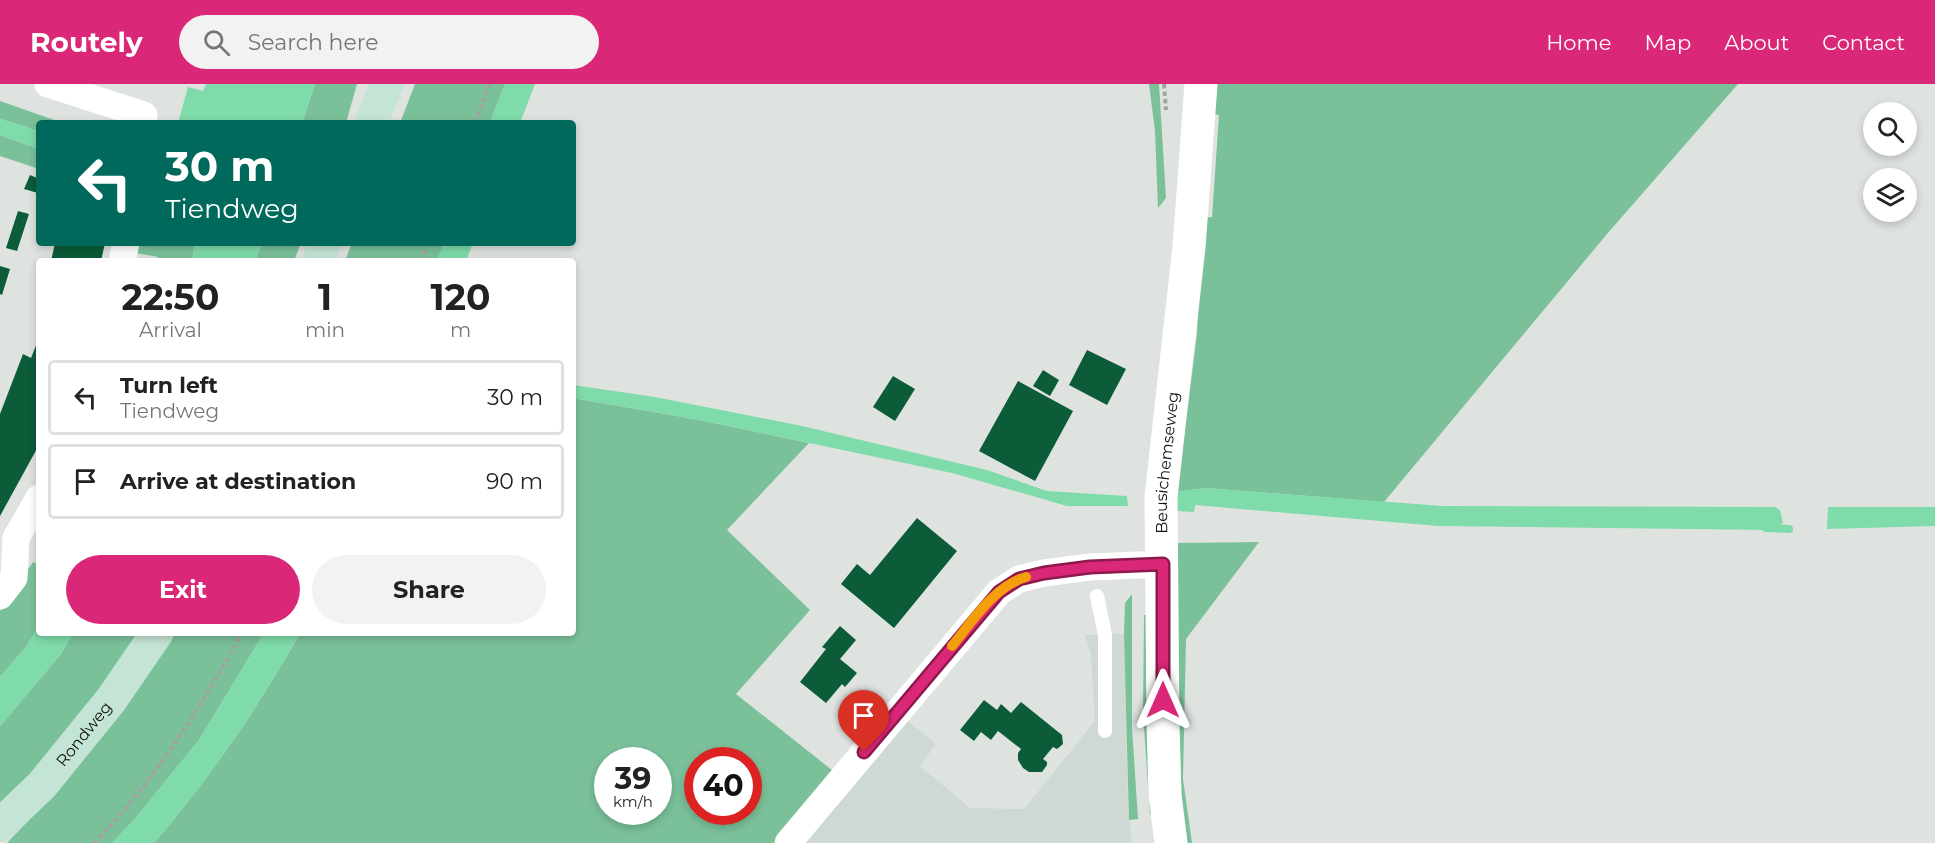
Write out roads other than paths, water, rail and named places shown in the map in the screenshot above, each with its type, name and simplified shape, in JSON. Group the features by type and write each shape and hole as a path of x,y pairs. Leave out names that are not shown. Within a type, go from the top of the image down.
{"main road":[{"path":"372,120 387,84"},
{"name":"Rondweg","path":"0,825 49,777 111,700 155,636"}],"street":[{"path":"48,84 144,115 144,120"},
{"name":"Beusichemseweg","path":"1171,843 1165,795 1161,497 1189,247 1201,84"},
{"path":"0,596 14,578 16,538 36,503"},
{"path":"788,843 999,592 1019,579 1044,573 1090,567 1163,564"}],"lane":[{"path":"1097,596 1105,635 1105,730"}],"waterway":[{"path":"1766,528 1789,529"}]}
